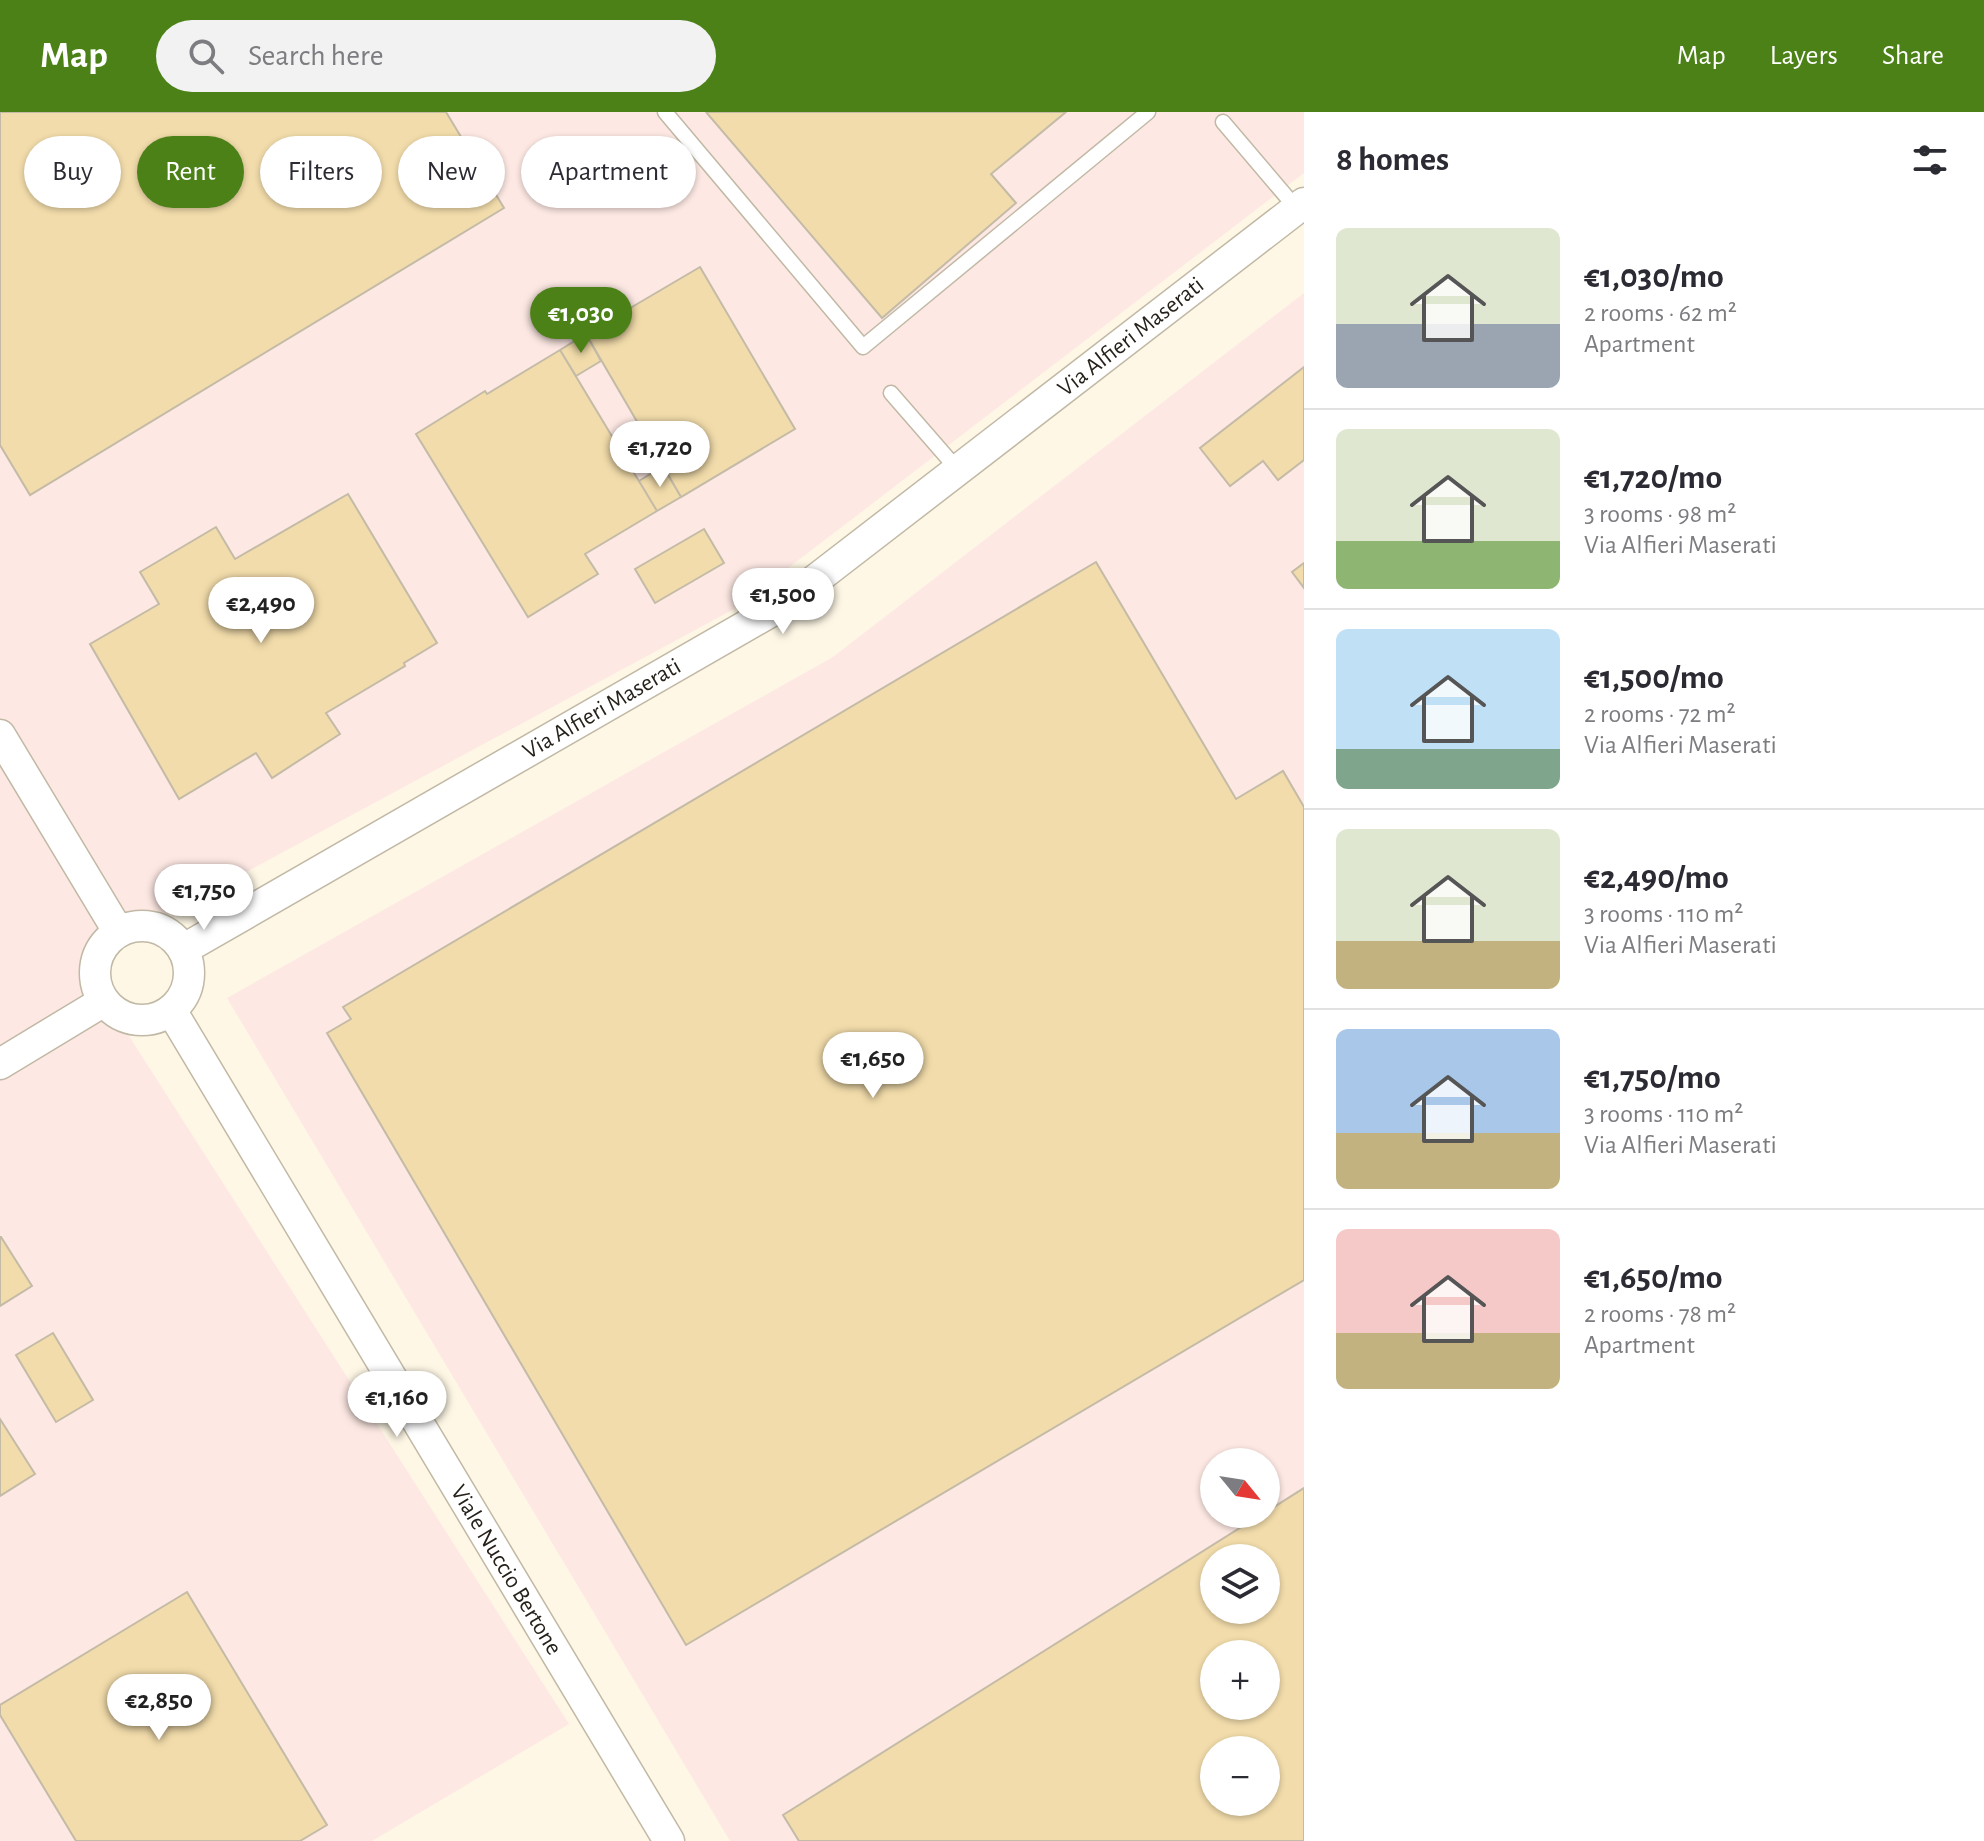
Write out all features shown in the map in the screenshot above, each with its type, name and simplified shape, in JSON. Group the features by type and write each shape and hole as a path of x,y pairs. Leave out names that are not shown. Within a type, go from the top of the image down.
{"street":[{"name":"Via Alfieri Maserati","path":"184,949 784,604 1300,206"},
{"path":"0,735 118,931"},
{"path":"132,926 162,929 184,949 189,975 180,1000 171,1010 143,1020 128,1018 104,1001 97,987 95,971 98,955 118,931 132,926"},
{"path":"0,1064 104,1001"},
{"name":"Viale Nuccio Bertone","path":"171,1010 669,1841"}],"lane":[{"path":"665,112 863,347 1148,112"},
{"path":"1223,122 1300,206"},
{"path":"891,393 958,470"}],"shaded area":[{"path":"0,112 1304,112 1304,173 736,608 81,961 569,1724 372,1841 0,1841"},
{"path":"1304,293 1304,1841 730,1841 227,998 833,657"}],"building":[{"path":"0,112 446,112 460,136 398,136 398,208 504,208 30,495 0,445"},
{"path":"706,112 1066,112 991,174 1016,203 882,318"},
{"path":"700,267 795,429 681,497 586,334"},
{"path":"586,334 601,361 576,376 560,350"},
{"path":"560,350 657,511 585,554 598,574 528,617 416,434"},
{"path":"1304,367 1304,460 1278,480 1263,461 1230,486 1200,448"},
{"path":"663,466 681,497 657,511 639,481"},
{"path":"348,494 437,643 326,713 340,734 272,778 256,753 179,799 90,644 159,604 140,572 216,527 235,559"},
{"path":"704,529 724,563 655,603 635,569"},
{"path":"1096,562 1236,799 1283,771 1304,807 1304,1280 686,1645 327,1033 351,1019 343,1007"},
{"path":"1304,563 1304,588 1292,572"},
{"path":"0,1237 32,1286 0,1306"},
{"path":"53,1333 93,1400 56,1422 16,1355"},
{"path":"0,1419 35,1474 0,1496"},
{"path":"1304,1488 1304,1841 799,1841 783,1815 1200,1553 1200,1624 1280,1624 1280,1544 1214,1544 1240,1528 1280,1528 1280,1503"},
{"path":"187,1592 327,1825 300,1841 76,1841 0,1715 0,1705"}]}
